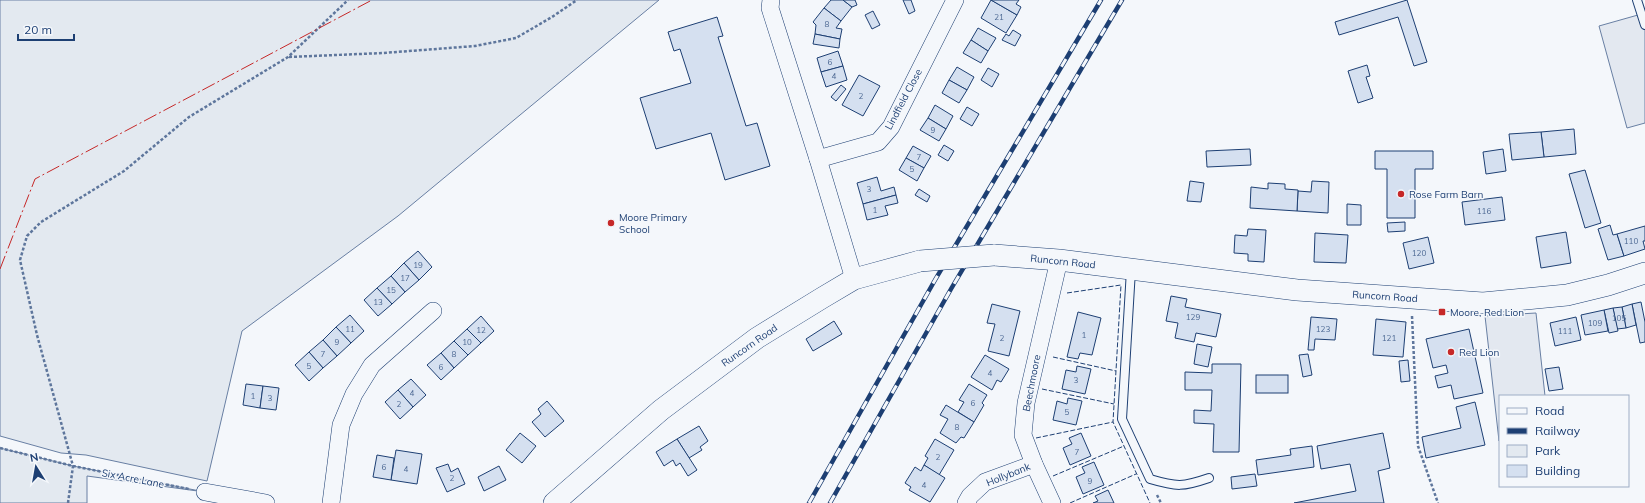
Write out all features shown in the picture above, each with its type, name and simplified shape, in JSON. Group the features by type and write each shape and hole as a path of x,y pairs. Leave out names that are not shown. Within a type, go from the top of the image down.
{"street":[{"path":"771,0 770,8 854,279"},
{"name":"Lindfield Close","path":"818,159 878,142 890,127 955,0"},
{"name":"Runcorn Road","path":"554,503 661,410 757,338 854,279 920,261 994,255 1059,260 1297,290 1483,303 1536,299 1574,293 1608,285 1645,273"},
{"name":"Beechmoore","path":"1052,503 1034,464 1023,434 1026,403 1059,260"},
{"path":"331,503 340,425 354,394 372,365 434,311"},
{"name":"Hollybank","path":"966,503 970,496 985,482 1034,464"},
{"path":"205,492 266,503"}],"lane":[{"path":"1637,0 1645,25"},
{"path":"1131,270 1122,419 1150,480 1168,485 1187,485 1209,478"}],"path":[{"path":"68,503 73,466 37,335 20,260 27,236 41,222 124,171 189,117 288,57 348,0"},
{"path":"288,57 383,53 475,46 516,38 552,17 577,0"},
{"path":"1411,298 1418,446 1438,503"},
{"name":"Six Acre Lane","path":"0,448 73,466 205,492"}],"green space":[{"path":"0,0 659,0 398,216 242,331 207,481 86,455 61,453 0,436"},
{"path":"0,448 73,466 205,492 87,476 87,503 0,503"}],"shaded area":[{"path":"1645,13 1645,123 1627,128 1599,26"},
{"path":"1536,313 1545,395 1499,395 1499,441 1485,316"}],"building":[{"path":"831,0 843,0 852,7 841,21 824,8"},
{"path":"843,0 855,0 857,5 852,7"},
{"path":"903,0 911,0 915,11 909,14"},
{"path":"991,0 1017,15 1006,33 981,18"},
{"path":"991,0 1019,0 1016,4 1021,7 1017,15"},
{"path":"1407,0 1427,62 1414,66 1398,17 1339,35 1335,22"},
{"path":"824,8 841,21 836,28 842,29 840,39 815,34 816,25 813,22"},
{"path":"873,11 880,25 872,29 865,15"},
{"path":"717,17 723,36 718,37 746,126 757,123 770,166 725,180 711,133 656,149 640,98 691,83 680,49 674,51 668,32"},
{"path":"978,28 996,38 988,51 971,40"},
{"path":"1013,30 1021,35 1015,46 1002,40 1006,34 1009,36"},
{"path":"815,34 840,39 839,48 813,44"},
{"path":"971,40 988,51 981,63 963,53"},
{"path":"838,51 843,66 821,72 817,58"},
{"path":"1367,65 1370,76 1366,77 1373,98 1358,103 1348,71"},
{"path":"843,66 847,80 826,87 821,72"},
{"path":"957,67 974,77 967,90 949,80"},
{"path":"988,68 999,74 992,87 981,80"},
{"path":"859,75 880,86 863,116 842,105"},
{"path":"949,80 967,90 959,103 942,93"},
{"path":"841,85 846,89 836,101 831,97"},
{"path":"935,105 953,116 946,129 928,118"},
{"path":"967,107 979,114 972,126 960,119"},
{"path":"928,118 946,129 939,141 920,130"},
{"path":"1574,129 1576,154 1544,157 1541,132"},
{"path":"1541,132 1544,157 1512,160 1509,134"},
{"path":"944,145 954,151 948,161 938,155"},
{"path":"913,146 931,156 924,168 906,158"},
{"path":"1250,149 1251,165 1207,167 1206,151"},
{"path":"1503,149 1506,171 1486,174 1483,152"},
{"name":"Rose Farm Barn","path":"1375,151 1433,151 1433,169 1415,169 1415,218 1387,218 1387,169 1375,169"},
{"path":"906,158 924,168 917,181 899,170"},
{"path":"1585,170 1601,223 1585,228 1569,174"},
{"path":"877,177 881,191 894,187 896,195 863,204 857,183"},
{"path":"1190,181 1204,183 1201,202 1187,201"},
{"path":"1312,181 1329,182 1328,213 1297,211 1298,191 1311,192"},
{"path":"1268,183 1285,184 1285,189 1298,190 1297,211 1250,208 1251,187 1268,189"},
{"path":"919,189 930,196 927,202 915,195"},
{"path":"896,195 898,203 885,206 888,215 867,220 863,204"},
{"path":"1502,197 1505,220 1465,225 1462,202"},
{"path":"1347,204 1361,205 1361,225 1347,225"},
{"path":"1405,222 1405,231 1388,232 1387,223"},
{"path":"1610,225 1613,235 1617,234 1624,256 1608,260 1598,229"},
{"path":"1645,226 1645,241 1643,241 1645,249 1624,256 1617,234"},
{"path":"1248,229 1266,230 1264,262 1248,261 1248,254 1234,253 1235,235 1247,236"},
{"path":"1566,232 1571,263 1541,268 1536,237"},
{"path":"1315,233 1348,235 1346,263 1314,262"},
{"path":"1428,237 1434,263 1409,269 1403,243"},
{"path":"418,251 432,267 419,280 404,263"},
{"path":"404,263 419,280 405,292 391,276"},
{"path":"391,276 405,292 392,304 377,288"},
{"path":"377,288 392,304 378,316 364,300"},
{"path":"1171,296 1187,299 1185,307 1221,314 1216,337 1196,333 1194,342 1175,338 1178,323 1166,321"},
{"path":"1641,302 1645,322 1645,342 1640,343 1632,304"},
{"path":"992,304 1020,311 1009,356 988,351 995,324 987,323"},
{"path":"1632,304 1636,325 1626,328 1622,307"},
{"path":"1622,307 1626,328 1617,329 1613,308"},
{"path":"1613,308 1618,331 1609,333 1604,310"},
{"path":"1604,310 1608,331 1585,335 1581,315"},
{"path":"1078,312 1101,318 1092,355 1080,353 1078,359 1067,357"},
{"path":"350,315 364,331 351,343 336,327"},
{"path":"481,316 494,331 481,343 467,329"},
{"path":"1311,317 1337,319 1335,340 1315,339 1314,350 1308,350"},
{"path":"1576,317 1581,340 1555,346 1550,323"},
{"path":"1376,319 1406,322 1403,357 1373,355"},
{"path":"834,321 842,334 813,351 806,339"},
{"path":"336,327 351,343 337,356 323,340"},
{"path":"467,329 481,343 468,355 454,341"},
{"name":"Red Lion","path":"1469,329 1483,393 1454,399 1451,385 1438,388 1435,376 1448,373 1446,365 1433,368 1426,339"},
{"path":"323,340 337,356 323,368 309,352"},
{"path":"454,341 468,355 454,368 441,353"},
{"path":"1197,344 1212,347 1208,367 1194,364"},
{"path":"309,352 323,368 309,381 295,365"},
{"path":"441,353 454,368 441,380 427,365"},
{"path":"1308,354 1312,375 1303,377 1299,355"},
{"path":"985,355 1009,369 1001,382 997,380 992,390 971,377"},
{"path":"1408,360 1410,381 1401,382 1399,361"},
{"path":"1212,364 1241,364 1239,452 1213,452 1214,424 1194,423 1194,410 1211,411 1212,390 1185,390 1185,372 1212,373"},
{"path":"1077,366 1091,369 1085,394 1062,389 1066,370 1076,372"},
{"path":"1559,367 1563,389 1549,391 1545,369"},
{"path":"1256,375 1288,375 1288,393 1256,393"},
{"path":"411,379 426,395 413,407 398,390"},
{"path":"246,384 263,386 260,408 243,405"},
{"path":"969,384 987,395 982,403 984,405 974,422 958,412 964,402 959,400"},
{"path":"263,386 279,388 276,410 260,408"},
{"path":"398,390 413,407 400,419 385,402"},
{"path":"1068,398 1082,401 1076,425 1053,420 1057,401 1067,404"},
{"path":"547,401 564,421 545,437 532,422 541,414 538,409"},
{"path":"1475,402 1485,445 1426,458 1422,437 1461,428 1456,407"},
{"path":"946,405 974,422 964,438 961,437 956,443 940,433 948,419 940,415"},
{"path":"699,426 708,441 700,447 702,450 689,458 677,439"},
{"path":"520,433 536,446 522,463 506,450"},
{"path":"1081,433 1091,456 1070,465 1063,448 1072,444 1069,438"},
{"path":"1383,433 1390,468 1378,471 1384,503 1294,503 1356,491 1350,464 1321,469 1317,446"},
{"path":"677,439 697,470 688,476 680,463 676,466 673,460 664,466 656,452"},
{"path":"935,439 954,450 939,475 924,465 928,458 925,456"},
{"path":"1312,446 1314,467 1258,475 1256,460 1291,455 1290,449"},
{"path":"396,450 422,454 417,484 391,480"},
{"path":"377,455 394,458 391,480 373,477"},
{"path":"1094,462 1104,485 1083,494 1076,477 1085,473 1082,467"},
{"path":"448,464 451,472 458,468 465,484 447,492 436,468"},
{"path":"924,465 945,478 930,502 909,490 911,487 905,483 915,467 921,471"},
{"path":"499,466 506,480 484,491 478,477"},
{"path":"1255,474 1257,486 1232,489 1231,477"},
{"path":"1108,490 1114,503 1093,503 1098,501 1095,496"}],"railway":[{"path":"809,503 935,280 1101,0"},
{"path":"830,503 951,289 1122,0"}],"fence":[{"path":"1067,293 1121,285 1113,422 1150,503"},
{"path":"1053,357 1116,371"},
{"path":"1042,389 1114,404"},
{"path":"1036,438 1113,422"},
{"path":"1053,476 1124,446"},
{"path":"1070,503 1136,474"}],"power":[{"path":"0,269 35,179 372,0"}],"place":[{"name":"Rose Farm Barn","path":"1401,194"},
{"name":"Moore Primary School","path":"611,223"},
{"name":"Moore, Red Lion","path":"1442,312"},
{"name":"Red Lion","path":"1451,352"}]}
